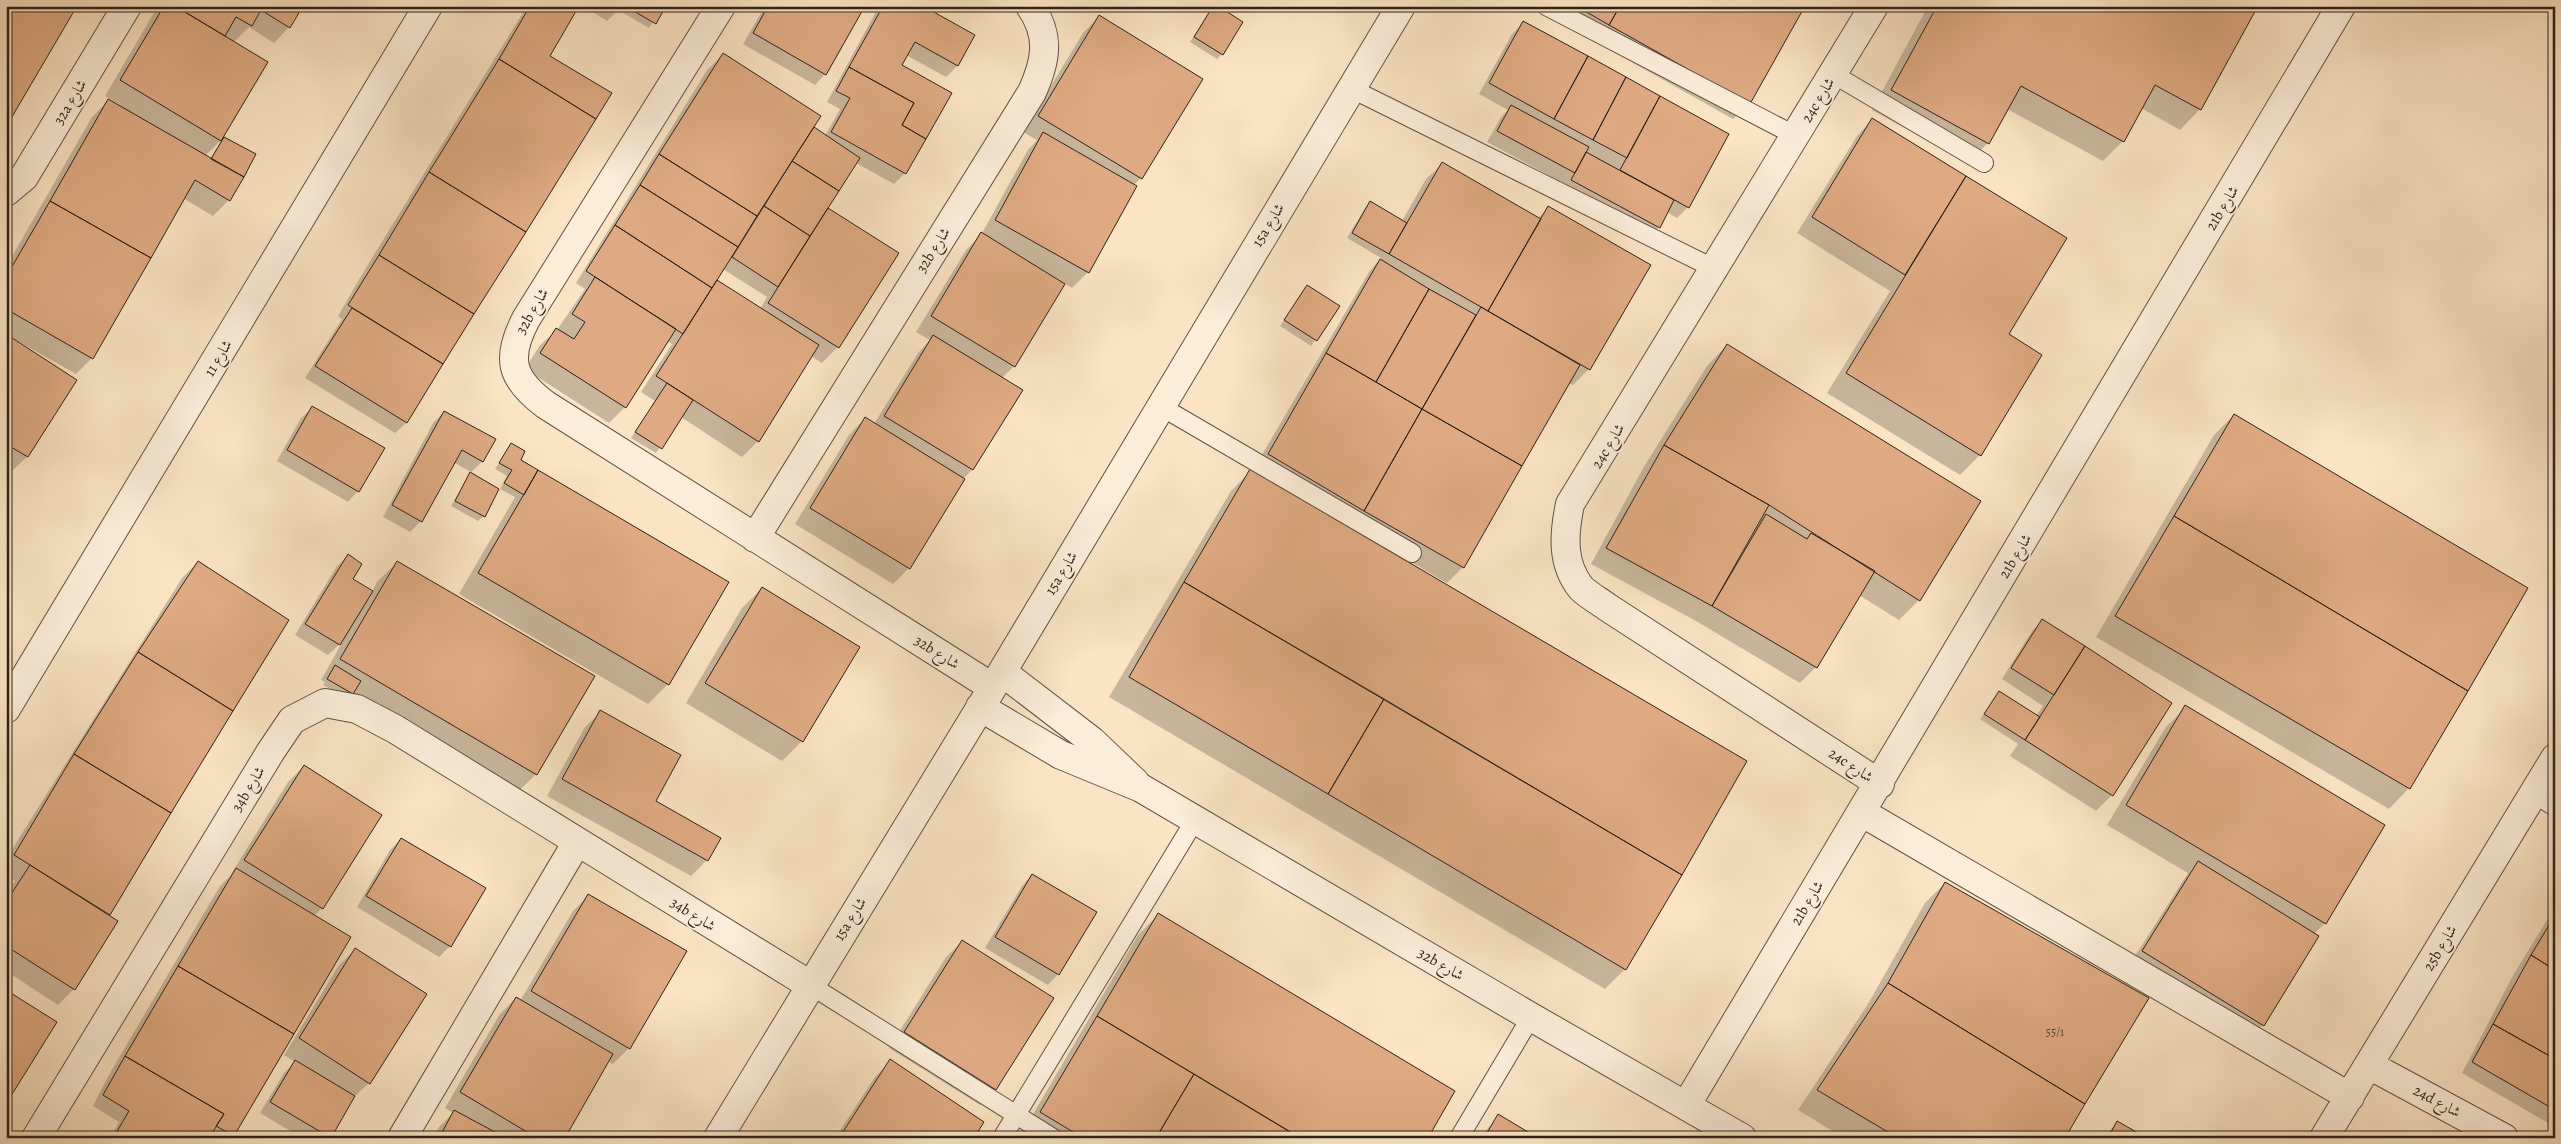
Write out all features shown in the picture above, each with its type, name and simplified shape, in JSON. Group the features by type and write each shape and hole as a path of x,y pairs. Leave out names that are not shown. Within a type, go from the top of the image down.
{"street":[{"name":"32a شارع","path":"6,192 24,177 127,6"},
{"name":"شارع 11","path":"6,709 428,6"},
{"name":"32b شارع","path":"721,6 526,320 515,341 514,366 526,390 546,405 991,689 1092,742 1141,788"},
{"name":"32b شارع","path":"755,538 1032,92 1043,68 1045,42 1037,16 1030,6"},
{"name":"15a شارع","path":"718,1138 991,689 1401,6"},
{"name":"24c شارع","path":"1874,6 1570,504 1564,530 1566,557 1582,588 1607,607 1880,784"},
{"name":"21b شارع","path":"1687,1104 1861,812 1880,784 2341,6"},
{"name":"32b شارع","path":"991,689 1061,755 1141,788 1531,1017 1687,1104 1742,1138"},
{"name":"34b شارع","path":"36,1138 292,720 325,703 357,709 395,729 810,985"},
{"name":"25b شارع","path":"2324,1138 2369,1065 2544,800 2555,758"},
{"path":"1861,812 2350,1097"},
{"path":"402,1138 577,842"},
{"name":"24d شارع","path":"2369,1065 2504,1138"}],"lane":[{"path":"1546,6 1796,136"},
{"path":"1833,74 1984,163"},
{"path":"1352,88 1715,269"},
{"path":"1160,406 1412,553"},
{"path":"1002,1138 1195,820"},
{"path":"810,985 1053,1138"},
{"path":"1459,1138 1531,1017"}],"building":[{"path":"6,6 77,6 6,127"},
{"path":"164,6 175,6 268,62 221,141 120,80"},
{"path":"175,6 303,6 290,28 261,10 252,26 236,17 225,36"},
{"path":"530,6 579,6 550,56 612,93 596,119 499,59"},
{"path":"625,6 666,6 656,24"},
{"path":"768,6 865,6 826,75 753,33"},
{"path":"883,6 923,6 975,35 958,66 915,42 902,65 952,93 926,139 902,125 914,103 849,67"},
{"path":"1213,6 1218,6 1243,22 1223,55 1194,37"},
{"path":"1576,6 1620,6 1609,25"},
{"path":"1620,6 1805,6 1750,104 1609,25"},
{"path":"1937,6 2258,6 2201,110 2155,85 2124,142 2021,86 1989,144 1891,90"},
{"path":"1099,15 1203,79 1142,179 1038,116"},
{"path":"1523,21 1588,56 1554,119 1489,83"},
{"path":"723,53 821,116 757,216 659,154"},
{"path":"1588,56 1626,77 1593,140 1554,119"},
{"path":"499,59 596,119 526,232 429,172"},
{"path":"849,67 914,103 902,125 926,139 906,174 831,132 850,98 836,91"},
{"path":"1626,77 1660,96 1627,158 1593,140"},
{"path":"1660,96 1729,134 1689,208 1620,170"},
{"path":"108,99 244,177 230,201 195,180 151,258 50,201"},
{"path":"1511,105 1589,147 1575,173 1497,131"},
{"path":"1872,118 1966,176 1905,275 1812,217"},
{"path":"814,127 860,158 839,191 792,161"},
{"path":"1043,132 1137,186 1089,273 995,220"},
{"path":"224,137 256,154 244,177 211,159"},
{"path":"1586,152 1674,200 1660,228 1571,180"},
{"path":"659,154 757,216 738,247 640,185"},
{"path":"792,161 839,191 810,236 764,206"},
{"path":"1442,162 1541,219 1488,311 1389,254"},
{"path":"429,172 526,232 474,314 379,255"},
{"path":"1966,176 2067,238 2009,334 2042,355 1981,456 1846,373"},
{"path":"640,185 738,247 712,288 615,225"},
{"path":"50,201 151,258 93,359 6,309 6,277"},
{"path":"1370,201 1407,223 1389,254 1352,233"},
{"path":"764,206 810,236 778,287 732,257"},
{"path":"1548,206 1651,265 1590,370 1488,311"},
{"path":"828,208 899,253 839,348 768,303"},
{"path":"615,225 712,288 683,334 586,271"},
{"path":"981,232 1065,284 1015,367 931,316"},
{"path":"379,255 474,314 443,364 348,305"},
{"path":"1380,259 1429,289 1376,382 1326,353"},
{"path":"595,277 676,329 626,408 540,353 556,328 574,339 585,322 572,314"},
{"path":"717,280 819,345 759,442 656,376"},
{"path":"1307,285 1340,306 1317,341 1284,320"},
{"path":"1429,289 1476,315 1422,409 1376,382"},
{"path":"1481,307 1580,365 1522,466 1422,409"},
{"path":"352,308 443,364 407,423 315,366"},
{"path":"6,334 77,380 28,457 6,444"},
{"path":"933,335 1023,390 973,470 884,416"},
{"path":"1727,344 1981,501 1920,601 1769,505 1664,445"},
{"path":"1326,353 1422,409 1364,511 1268,454"},
{"path":"667,383 693,400 662,449 635,432"},
{"path":"312,406 385,448 359,492 287,450"},
{"path":"1422,409 1522,466 1464,568 1364,511"},
{"path":"444,411 496,439 483,462 462,450 422,522 392,505"},
{"path":"2234,414 2528,588 2468,691 2174,516"},
{"path":"865,417 965,479 910,569 810,508"},
{"path":"511,443 525,451 521,460 538,470 524,495 504,483 512,470 499,463"},
{"path":"1664,445 1769,505 1712,606 1606,548"},
{"path":"1250,469 1747,761 1682,875 1184,582"},
{"path":"538,470 729,582 669,685 478,573"},
{"path":"470,472 499,489 485,517 455,501"},
{"path":"1766,514 1807,539 1811,533 1875,571 1817,668 1712,606"},
{"path":"2174,516 2468,691 2410,789 2115,616"},
{"path":"348,554 362,564 353,579 373,591 340,645 305,624"},
{"path":"198,561 289,620 233,711 138,652"},
{"path":"397,561 595,676 537,775 340,659"},
{"path":"1184,582 1384,699 1328,794 1129,677"},
{"path":"762,587 860,647 803,742 705,683"},
{"path":"2042,619 2085,646 2054,695 2011,668"},
{"path":"2085,646 2172,703 2113,796 2025,740"},
{"path":"138,652 233,711 171,813 74,754"},
{"path":"335,665 361,681 353,694 327,679"},
{"path":"1999,691 2040,717 2025,740 1984,714"},
{"path":"1384,699 1682,875 1626,970 1328,794"},
{"path":"2185,705 2385,825 2326,924 2126,805"},
{"path":"600,710 681,755 656,801 721,838 708,861 562,779"},
{"path":"74,754 171,813 110,915 14,855"},
{"path":"304,765 382,815 323,909 244,860"},
{"path":"401,838 486,888 451,947 366,896"},
{"path":"2198,861 2319,936 2264,1026 2142,951"},
{"path":"30,865 118,921 75,990 6,946 6,902"},
{"path":"236,868 351,937 294,1034 178,966"},
{"path":"1032,874 1097,912 1059,975 995,937"},
{"path":"1945,882 2149,998 2085,1104 1888,983"},
{"path":"588,894 687,951 630,1049 531,991"},
{"path":"1158,913 1455,1091 1428,1138 1300,1138 1097,1016"},
{"path":"2555,915 2555,970 2531,955"},
{"path":"962,940 1054,998 996,1090 904,1032"},
{"path":"355,948 427,994 370,1084 299,1038"},
{"path":"2531,955 2555,970 2555,1059 2493,1024"},
{"path":"178,966 294,1034 234,1136 216,1126 224,1114 125,1056"},
{"path":"1888,983 2085,1104 2065,1138 1898,1138 1817,1090"},
{"path":"6,990 57,1022 6,1104"},
{"path":"516,997 613,1054 565,1138 537,1138 460,1092"},
{"path":"1097,1016 1194,1074 1156,1138 1083,1138 1040,1112"},
{"path":"2493,1024 2555,1059 2555,1110 2472,1062"},
{"path":"125,1056 224,1114 209,1138 113,1138 129,1111 103,1095"},
{"path":"890,1059 984,1122 974,1138 839,1138"},
{"path":"295,1060 355,1096 331,1138 270,1102"},
{"path":"1194,1074 1294,1134 1292,1138 1156,1138"},
{"path":"454,1110 506,1138 439,1138"},
{"path":"1498,1114 1538,1138 1484,1138"},
{"path":"2117,1121 2147,1138 2108,1138"}]}
